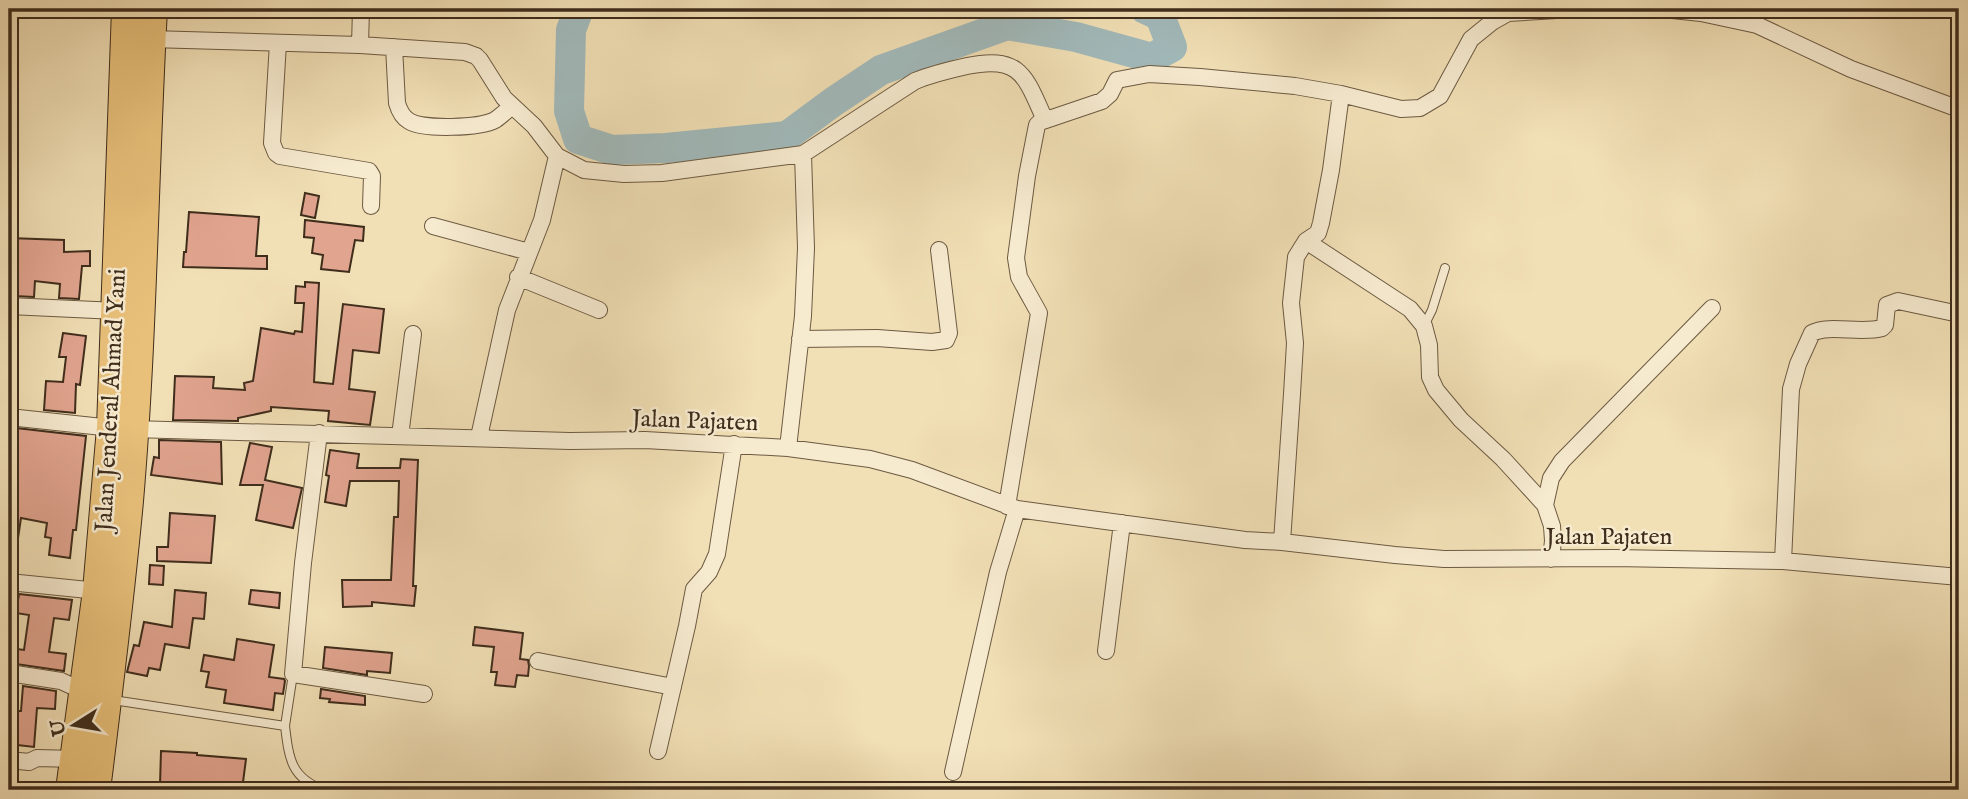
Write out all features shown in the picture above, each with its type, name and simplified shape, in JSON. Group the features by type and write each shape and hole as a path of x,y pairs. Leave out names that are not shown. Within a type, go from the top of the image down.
{"highway":[{"name":"Jalan Jenderal Ahmad Yani","path":"71,790 75,759 96,695 128,499 117,311 127,9"},
{"name":"Jalan Jenderal Ahmad Yani","path":"94,790 98,591 122,428 152,9"}],"street":[{"path":"360,45 362,9"},
{"path":"953,772 1012,507 1039,313 1019,277 1016,258 1037,125 1102,102 1110,94 1117,80 1149,74 1295,86 1401,109 1420,108 1440,96 1471,39 1492,22 1508,13 1573,9"},
{"path":"1663,9 1701,12 1757,25 1851,69 1959,109"},
{"path":"150,39 360,45 465,52 476,56 499,92 534,126 557,156 584,170 624,174 662,173 803,154 915,81 931,74 985,63 1004,63 1016,70 1025,79 1045,120"},
{"path":"278,43 272,143 274,150 280,156 369,171 372,176 371,206"},
{"path":"394,47 397,103 399,111 410,122 438,126 480,124 493,121 512,106"},
{"path":"1282,542 1294,343 1292,294 1296,257 1306,241 1318,233 1321,223 1341,94"},
{"path":"788,448 800,339 806,248 803,154"},
{"path":"479,437 507,310 542,220 557,156"},
{"path":"433,226 529,252"},
{"path":"1306,241 1410,309 1424,326 1429,345 1430,377 1436,390 1461,420 1503,459 1545,505 1552,526 1551,559"},
{"path":"800,339 946,340 949,333 939,250"},
{"path":"518,277 599,310"},
{"path":"1783,561 1791,389 1798,364 1812,333 1823,330 1882,328 1885,325 1887,305 1898,301 1959,314"},
{"path":"9,306 117,311"},
{"path":"1545,505 1550,478 1562,461 1712,308"},
{"path":"400,436 413,334"},
{"name":"Jalan Pajaten","path":"9,416 122,428 570,441 645,440 788,448 870,459 912,470 1012,507 1252,540 1444,559 1783,561 1959,577"},
{"path":"318,433 293,674 424,694"},
{"path":"658,751 694,589 709,572 717,554 734,444"},
{"path":"1106,651 1122,523"},
{"path":"9,582 98,591"},
{"path":"538,661 673,687"},
{"path":"9,673 61,681 96,695"},
{"path":"9,760 29,762 37,758 75,759"}],"lane":[{"path":"1424,326 1445,268"},
{"path":"293,674 285,726 287,741 296,773 303,780 324,790"},
{"path":"96,695 285,726"}],"building":[{"path":"305,193 319,196 315,218 301,215"},
{"path":"189,212 259,217 256,256 267,256 267,269 183,267"},
{"path":"305,220 364,227 363,241 355,240 349,272 321,269 323,255 312,253 314,238 304,237"},
{"path":"9,238 64,240 64,252 90,251 90,266 82,266 79,299 59,298 60,284 35,281 34,297 14,296 17,260 9,260"},
{"path":"305,282 319,283 314,382 333,384 343,304 384,309 379,353 353,350 349,389 375,392 370,425 328,421 329,411 271,407 271,411 238,418 238,421 173,420 175,376 214,377 213,388 245,390 244,383 253,381 261,328 294,334 295,331 302,332 304,303 295,303 296,286 305,287"},
{"path":"63,333 86,336 80,385 76,384 75,413 44,410 46,381 63,382 66,357 59,357"},
{"path":"16,428 86,436 76,530 73,530 70,558 49,555 51,538 45,537 47,523 21,518 17,545 9,544 9,460 13,461"},
{"path":"159,440 221,442 222,484 151,475 154,457 159,458"},
{"path":"250,443 272,447 265,480 302,488 293,528 256,520 263,485 240,485"},
{"path":"330,450 359,454 357,468 400,468 401,459 418,460 414,606 372,602 372,606 343,607 342,580 391,580 399,481 350,481 346,506 325,502"},
{"path":"170,513 215,516 211,563 157,561 157,547 168,547"},
{"path":"150,565 164,566 163,585 149,584"},
{"path":"175,590 206,593 204,619 193,618 189,648 165,644 160,670 149,668 147,676 127,672 134,645 139,646 144,622 172,627"},
{"path":"251,590 280,593 279,608 249,604"},
{"path":"19,594 72,600 69,620 54,618 49,652 66,654 64,671 9,663 9,648 24,650 29,615 16,613"},
{"path":"475,627 523,633 520,659 528,660 528,676 517,675 515,687 495,685 497,672 491,672 494,647 473,645"},
{"path":"237,639 274,645 269,677 285,681 283,694 275,693 273,710 224,703 226,690 206,687 209,672 201,671 204,655 234,660"},
{"path":"325,647 392,653 390,673 367,671 367,675 323,668"},
{"path":"23,686 56,691 55,709 37,708 34,747 9,744 12,711 21,711"},
{"path":"321,689 365,696 365,705 329,702 330,699 320,698"},
{"path":"161,751 246,759 242,790 187,790 160,785"}],"waterway":[{"path":"579,9 571,30 569,111 578,139 612,150 666,148 787,136 881,70 1007,25 1076,37 1152,58 1172,47 1160,16 1145,9"}]}
